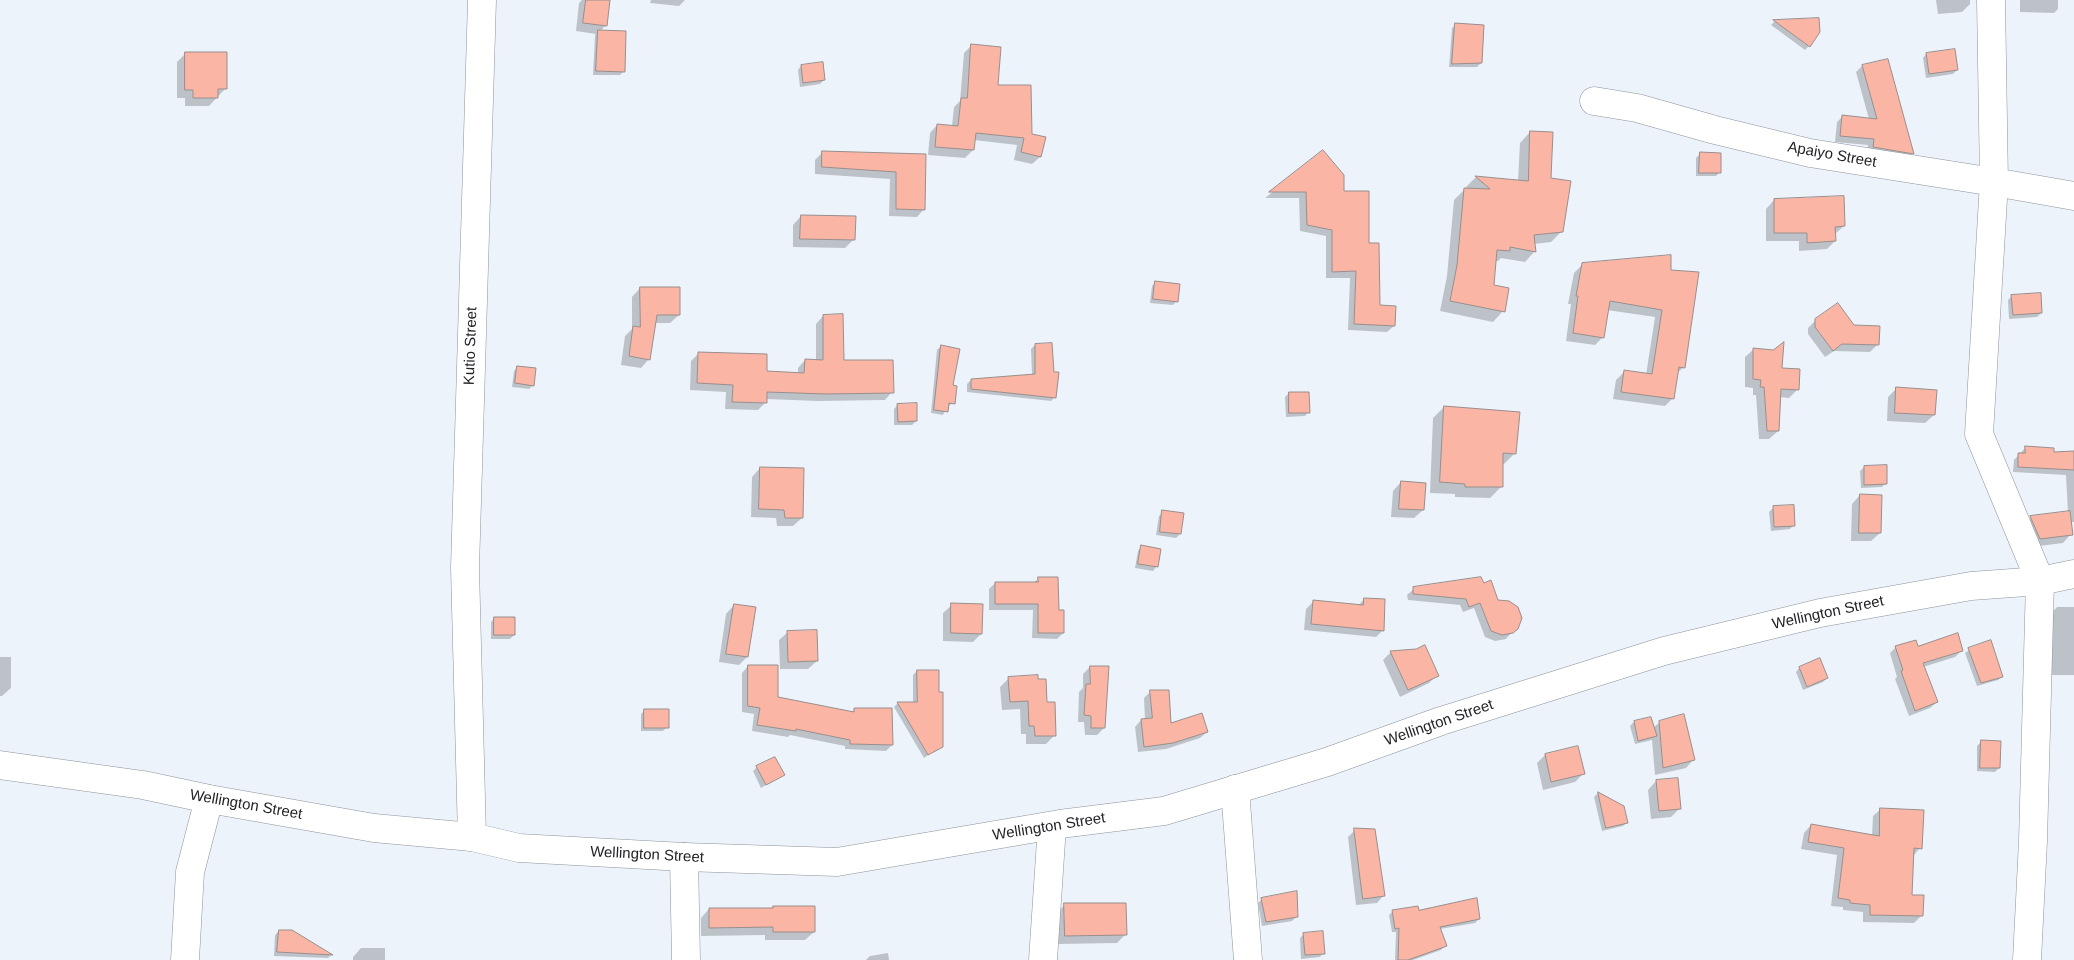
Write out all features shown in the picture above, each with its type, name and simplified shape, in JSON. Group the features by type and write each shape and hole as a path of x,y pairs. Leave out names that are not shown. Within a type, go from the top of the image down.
{"street":[{"name":"Kutio Street","path":"472,837 470,692 465,568 482,0"},
{"path":"1991,0 1994,182 1979,434 2040,581 2033,831 2027,960"},
{"name":"Apaiyo Street","path":"1594,101 1637,108 1715,130 1810,153 2074,196"},
{"name":"Wellington Street","path":"0,765 143,785 209,799 374,828 472,837 518,848 684,857 837,862 1052,826 1164,811 1327,762 1441,721 1664,651 1820,613 1971,586 2040,581 2074,574"},
{"path":"1235,789 1248,960"},
{"path":"185,960 190,872 209,799"},
{"path":"1043,960 1052,826"},
{"path":"684,857 686,960"}],"building":[{"path":"586,0 610,0 607,26 583,23"},
{"path":"1819,18 1820,32 1810,47 1773,20"},
{"path":"1455,23 1484,25 1482,63 1452,64"},
{"path":"598,30 626,31 625,72 596,71"},
{"path":"971,44 1001,47 998,85 1031,85 1032,134 1046,137 1041,157 1021,152 1024,138 976,133 974,150 935,147 937,124 958,126 961,98 967,98"},
{"path":"1955,49 1958,70 1929,74 1926,53"},
{"path":"185,52 227,52 227,89 218,89 218,98 193,98 193,90 185,90"},
{"path":"1888,59 1914,154 1873,147 1874,139 1840,136 1842,115 1877,119 1862,65"},
{"path":"823,62 825,80 803,83 801,65"},
{"path":"1530,131 1553,132 1551,178 1571,181 1563,232 1534,235 1536,252 1510,247 1510,251 1497,250 1494,285 1509,288 1505,312 1450,301 1457,265 1464,188 1490,189 1475,176 1528,181"},
{"path":"1323,150 1344,175 1344,191 1369,191 1369,243 1379,243 1380,305 1396,306 1395,326 1354,324 1356,271 1332,272 1332,230 1307,225 1306,192 1269,192"},
{"path":"822,151 926,154 925,210 896,209 896,172 822,167"},
{"path":"1700,152 1721,153 1721,173 1699,173"},
{"path":"1844,196 1845,226 1835,227 1836,241 1807,243 1807,233 1774,233 1774,199"},
{"path":"801,215 856,216 855,240 800,239"},
{"path":"1671,255 1671,270 1699,272 1685,368 1679,367 1674,399 1621,392 1624,370 1652,374 1662,310 1610,301 1604,338 1573,333 1578,296 1576,296 1582,263"},
{"path":"1155,281 1180,284 1178,302 1153,299"},
{"path":"640,287 680,287 680,315 657,315 650,360 629,356 633,326 640,327"},
{"path":"2041,293 2042,313 2013,315 2011,295"},
{"path":"1838,303 1854,325 1880,326 1879,345 1842,344 1833,351 1815,327 1815,319"},
{"path":"843,314 844,360 893,360 894,393 826,394 767,392 767,403 732,402 733,385 697,383 698,352 767,354 767,371 804,373 805,359 823,360 823,315"},
{"path":"1784,342 1782,368 1800,369 1799,390 1781,389 1779,431 1767,431 1764,387 1760,387 1761,380 1753,379 1753,348 1773,350"},
{"path":"1052,343 1054,372 1059,372 1056,398 971,389 971,379 1035,374 1035,344"},
{"path":"941,345 960,349 953,385 957,386 955,404 949,403 948,412 934,410"},
{"path":"517,366 536,368 534,386 515,383"},
{"path":"1896,387 1937,390 1935,415 1895,413"},
{"path":"1289,392 1309,392 1310,413 1289,413"},
{"path":"917,403 917,421 898,422 897,404"},
{"path":"1444,406 1520,412 1516,454 1503,453 1503,487 1465,487 1465,484 1440,482"},
{"path":"2025,446 2054,448 2054,452 2074,451 2074,470 2018,467 2018,453 2025,453"},
{"path":"1887,465 1887,484 1864,485 1864,466"},
{"path":"760,467 804,468 803,518 785,518 784,510 759,509"},
{"path":"1401,481 1426,483 1424,510 1399,509"},
{"path":"1860,494 1882,495 1881,533 1859,533"},
{"path":"1794,505 1795,526 1774,527 1773,506"},
{"path":"1162,510 1184,513 1181,534 1160,532"},
{"path":"2070,511 2073,535 2040,539 2030,516"},
{"path":"1141,545 1161,549 1158,567 1138,564"},
{"path":"1038,577 1058,577 1059,610 1064,610 1064,633 1038,633 1038,604 995,604 995,582 1038,582"},
{"path":"1481,577 1484,583 1491,580 1498,600 1509,601 1518,607 1522,618 1518,629 1513,633 1502,635 1491,631 1480,603 1469,607 1466,599 1413,594 1413,587"},
{"path":"1364,598 1385,599 1384,631 1311,624 1313,600 1363,605"},
{"path":"951,603 983,604 982,634 951,633"},
{"path":"734,604 756,607 748,657 726,654"},
{"path":"494,617 515,617 515,635 494,635"},
{"path":"817,630 818,661 788,662 787,631"},
{"path":"1958,633 1963,651 1923,663 1938,702 1915,711 1901,671 1903,670 1895,646 1916,640 1918,646"},
{"path":"1991,640 2003,677 1981,683 1968,648"},
{"path":"1425,645 1439,676 1408,690 1390,651 1416,649"},
{"path":"1820,658 1828,678 1807,687 1799,667"},
{"path":"748,665 778,665 778,697 854,712 854,708 892,708 893,745 850,744 850,740 796,729 796,731 757,725 760,708 748,706"},
{"path":"1090,666 1109,666 1105,728 1091,728 1091,716 1084,715 1086,684 1090,684"},
{"path":"917,670 939,670 939,692 943,692 943,747 928,755 897,702 917,702"},
{"path":"1038,675 1038,679 1046,679 1047,702 1055,702 1056,736 1035,736 1034,726 1029,726 1028,701 1010,702 1008,677"},
{"path":"1150,690 1169,690 1171,723 1202,713 1208,732 1173,743 1144,747 1141,719 1152,718"},
{"path":"644,709 669,709 669,728 644,728"},
{"path":"1684,714 1695,760 1663,768 1659,721"},
{"path":"1651,717 1657,736 1638,741 1634,721"},
{"path":"1981,740 2001,741 2000,768 1980,768"},
{"path":"1578,746 1585,774 1551,782 1545,754"},
{"path":"775,757 785,775 766,785 756,766"},
{"path":"1678,778 1681,809 1659,811 1656,780"},
{"path":"1598,792 1624,806 1628,823 1606,828"},
{"path":"1880,808 1924,810 1922,849 1914,848 1912,895 1924,895 1923,916 1870,915 1870,905 1850,903 1850,900 1838,898 1844,848 1808,842 1811,824 1879,836"},
{"path":"1354,828 1375,829 1385,896 1363,899"},
{"path":"1297,891 1298,917 1266,922 1261,898"},
{"path":"1477,898 1480,919 1440,927 1447,946 1408,960 1398,960 1399,928 1395,929 1392,910 1418,906 1419,910"},
{"path":"1064,903 1126,903 1127,935 1065,936"},
{"path":"773,906 815,906 815,932 773,932 773,927 709,928 709,908 773,908"},
{"path":"279,930 292,930 333,955 277,952"},
{"path":"1323,931 1325,954 1305,955 1303,933"}]}
